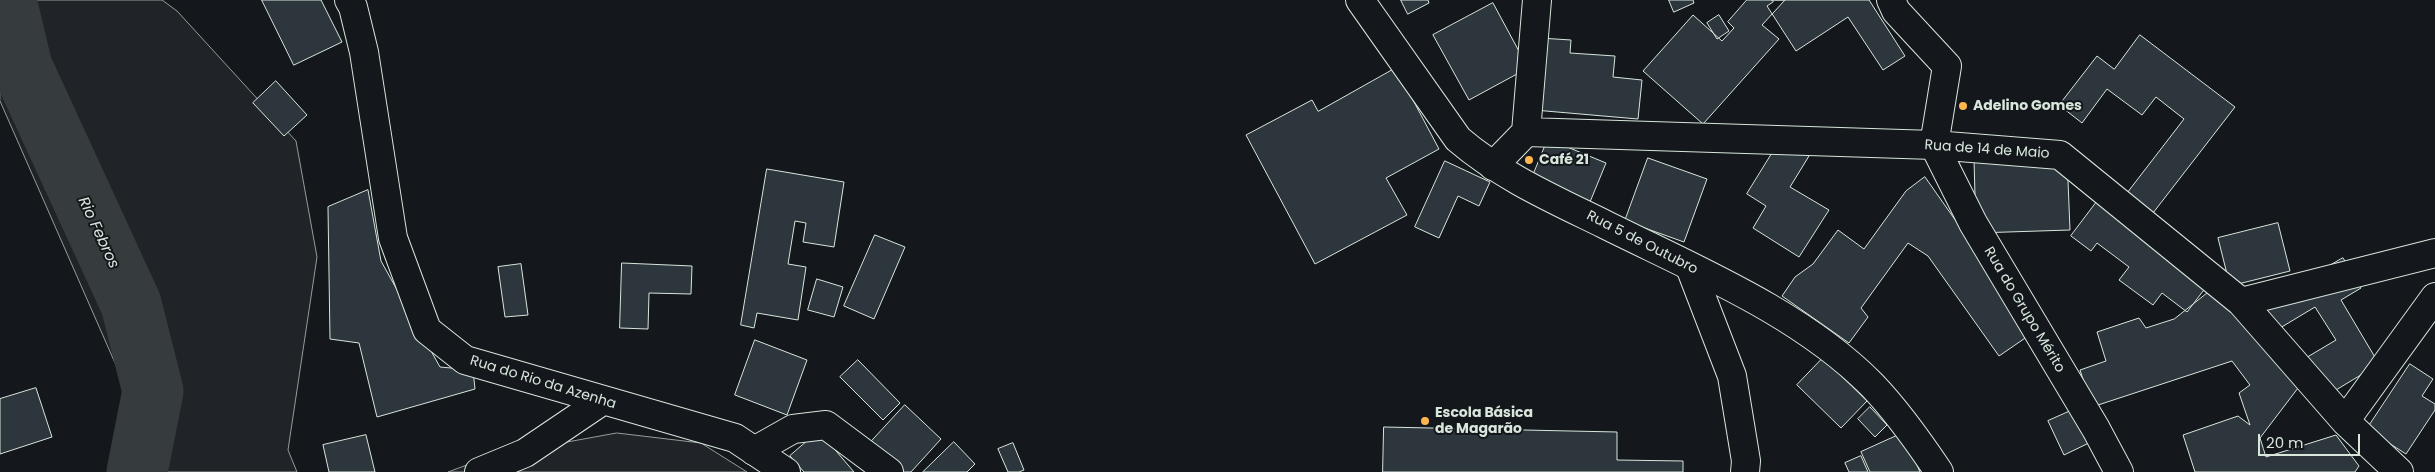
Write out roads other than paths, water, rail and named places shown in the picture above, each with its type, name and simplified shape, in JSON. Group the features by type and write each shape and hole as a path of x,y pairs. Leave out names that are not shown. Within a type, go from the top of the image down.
{"street":[{"name":"Rua do Rio da Azenha","path":"349,0 353,7 364,52 393,238 427,330 466,360 602,401 735,438 786,472"},
{"name":"Rua 5 de Outubro","path":"1360,0 1458,139 1493,166 1533,189 1690,267 1772,311 1824,344 1872,385 1919,442 1939,472"},
{"path":"1493,166 1526,132 1537,0"},
{"path":"1891,0 1896,11 1947,66 1934,145"},
{"name":"Rua de 14 de Maio","path":"1526,132 1934,145 2060,155 2242,302 2345,421 2399,472"},
{"name":"Rua do Grupo Mérito","path":"1934,145 1973,223 2096,429 2119,472"},
{"path":"2242,302 2435,253"},
{"path":"1690,267 1732,376 1743,440 1745,472"},
{"path":"2345,421 2430,310"},
{"path":"479,472 525,453 602,401"},
{"path":"754,450 793,429 826,425 889,472"},
{"path":"1743,440 1764,472"}],"waterway":[{"name":"Rio Febros","path":"6,0 22,67 131,304 153,391 137,472"}],"place":[{"name":"Adelino Gomes","path":"1963,106"},
{"name":"Café 21","path":"1529,160"},
{"name":"Escola Básica de Magarão","path":"1425,421"}]}
